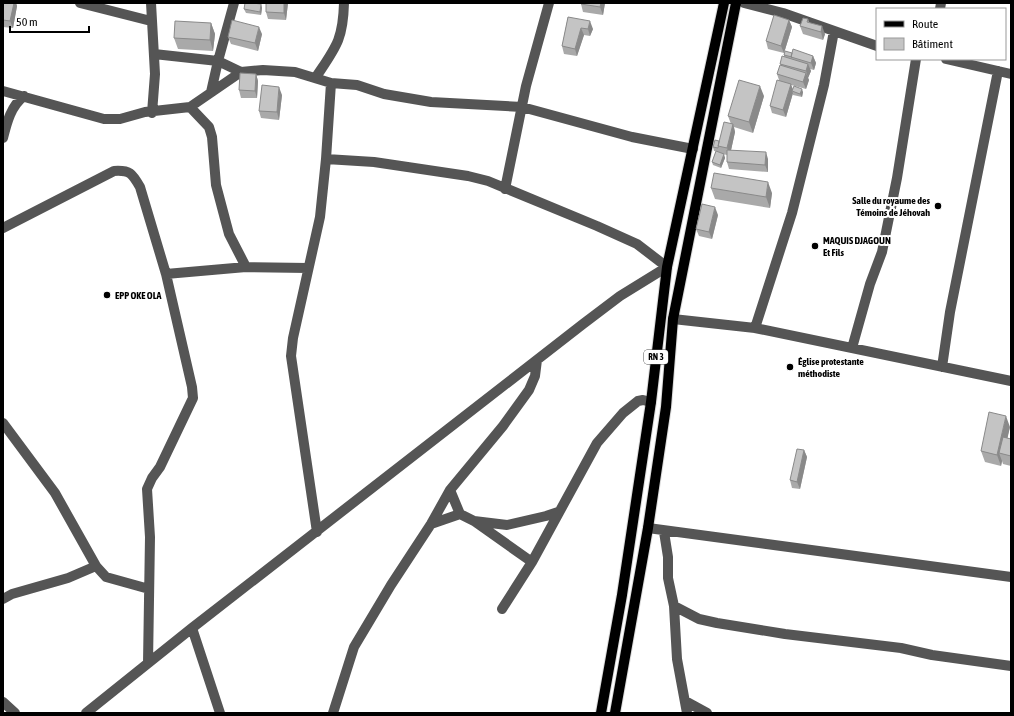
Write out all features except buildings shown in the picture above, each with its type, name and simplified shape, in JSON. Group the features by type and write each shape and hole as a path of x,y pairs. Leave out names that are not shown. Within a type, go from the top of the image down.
{"main road":[{"name":"RN 3","path":"601,713 622,595 644,439 651,402 667,267 724,3"},
{"name":"RN 3","path":"615,713 648,528 666,407 673,319 736,3"}],"street":[{"path":"80,3 151,21"},
{"path":"151,3 155,74 152,113"},
{"path":"211,92 234,3"},
{"path":"316,77 338,44 344,20 344,3"},
{"path":"744,3 783,13 876,46"},
{"path":"505,189 526,86 547,5"},
{"path":"755,328 792,213 824,85 834,31"},
{"path":"154,54 218,61 240,72"},
{"path":"852,348 870,284 882,252 898,178 916,60"},
{"path":"950,60 1011,74"},
{"path":"3,91 104,119 120,119 145,112 152,113 190,108 240,72 263,70 295,72 316,77 331,83 357,85 384,94 431,102 522,107 632,136 693,149"},
{"path":"942,367 950,312 998,71"},
{"path":"317,532 292,356 293,338 320,217 326,159 331,83"},
{"path":"3,138 11,110 24,96"},
{"path":"190,108 209,127 212,137 218,192 229,234 246,267"},
{"path":"86,713 192,628 620,296 667,267 636,244 597,226 488,181 468,176 374,162 326,159"},
{"path":"3,228 114,171 125,170 134,175 140,187 166,274 193,398 160,467 152,478 147,489 150,537 148,663"},
{"path":"166,274 246,267 308,268"},
{"path":"673,319 755,328 1011,381"},
{"path":"333,713 354,647 391,584 431,524 450,490 503,426 529,390 535,376 537,360"},
{"path":"502,609 532,562 597,443 623,413 638,401 643,400 651,402"},
{"path":"3,423 55,493 96,566 106,577 149,589"},
{"path":"450,490 460,514 474,521 532,562"},
{"path":"474,521 507,526 558,512"},
{"path":"431,524 460,514"},
{"path":"648,528 664,532 1011,577"},
{"path":"664,532 668,558 668,578 674,606 678,659 687,713"},
{"path":"3,599 12,594 68,578 96,566"},
{"path":"674,606 700,619 717,623 785,634 901,648 932,655 1011,666"},
{"path":"192,628 220,713"},
{"path":"685,701 707,713"},
{"path":"3,702 15,713"}],"place":[{"name":"Salle du royaume des Témoins de Jéhovah","path":"938,206"},
{"name":"MAQUIS DJAGOUN Et Fils","path":"815,246"},
{"name":"EPP OKE OLA","path":"107,295"},
{"name":"Église protestante méthodiste","path":"790,367"}]}
